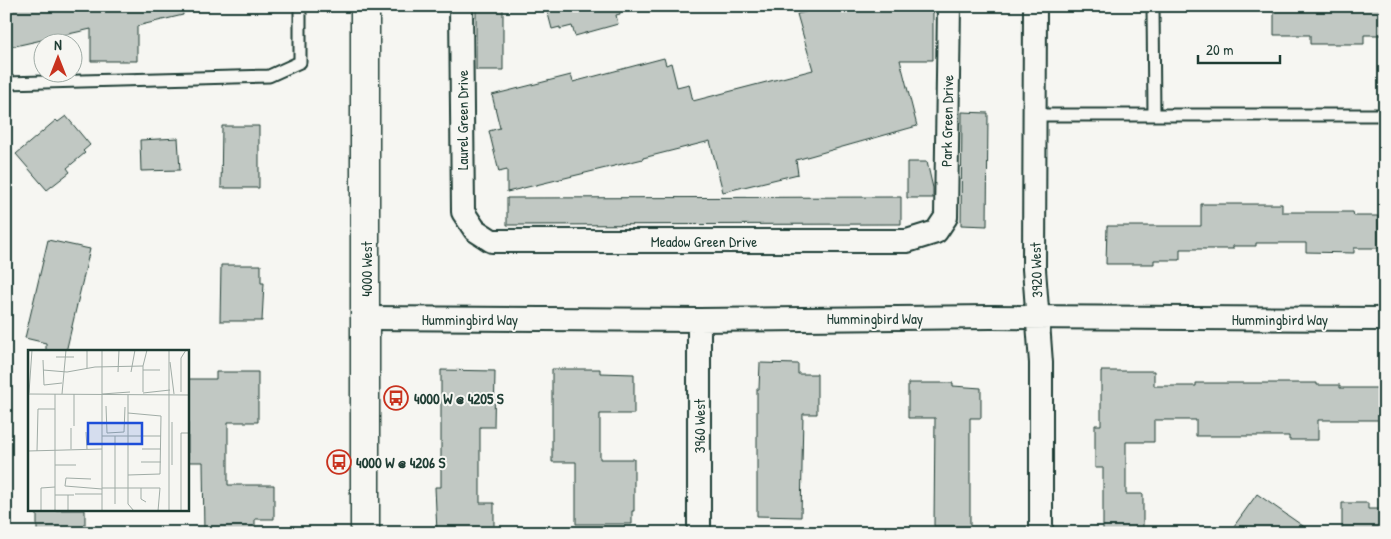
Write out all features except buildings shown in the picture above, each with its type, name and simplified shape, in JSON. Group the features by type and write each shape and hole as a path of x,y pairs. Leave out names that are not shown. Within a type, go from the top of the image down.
{"street":[{"name":"4000 West","path":"365,6 366,533"},
{"name":"Laurel Green Drive","path":"462,6 463,212 475,230"},
{"name":"Park Green Drive","path":"936,232 946,216 949,6"},
{"name":"3920 West","path":"1035,6 1034,268 1041,363 1040,533"},
{"name":"Meadow Green Drive","path":"475,230 492,241 907,241 936,232"},
{"name":"Hummingbird Way","path":"366,318 699,320 1038,318 1385,319"},
{"name":"3960 West","path":"699,320 699,533"}],"lane":[{"path":"6,83 270,76 300,62 300,6"},
{"path":"1153,6 1154,115"},
{"path":"1035,115 1385,115"}],"place":[{"name":"4000 W @ 4205 S","path":"396,398"},
{"name":"4000 W @ 4206 S","path":"339,462"}]}
